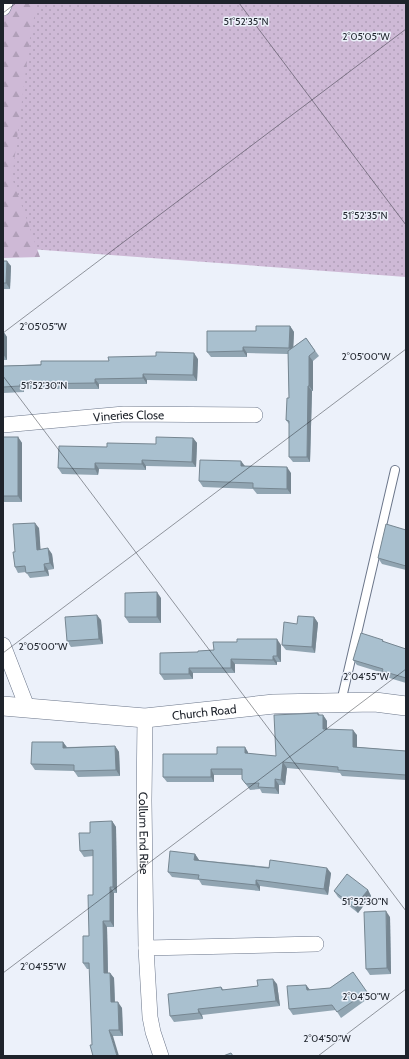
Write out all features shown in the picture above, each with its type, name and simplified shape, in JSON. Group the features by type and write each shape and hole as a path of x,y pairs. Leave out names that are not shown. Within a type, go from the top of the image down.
{"street":[{"path":"3,8 5,3"},
{"name":"Vineries Close","path":"3,425 124,414 255,415"},
{"path":"3,644 22,690 27,707"},
{"name":"Church Road","path":"3,706 145,718 274,704 375,702 406,706"},
{"name":"Collum End Rise","path":"145,718 146,948 150,1017 161,1056"},
{"path":"146,948 316,944"}],"lane":[{"path":"341,702 395,470"}],"green space":[{"path":"3,3 37,3 30,38 12,178 40,257 3,258"},
{"path":"21,3 406,3 406,277 3,247"}],"building":[{"path":"3,261 7,261 6,283 3,283"},
{"path":"256,326 290,326 289,348 243,347 243,351 207,352 207,331 256,331"},
{"path":"306,338 315,351 309,356 307,457 289,457 289,421 286,420 287,398 289,398 288,351"},
{"path":"156,352 194,353 193,375 143,374 143,378 95,379 95,383 20,384 20,386 3,387 3,366 41,365 41,361 109,361 108,357 156,356"},
{"path":"3,437 18,437 18,496 3,496"},
{"path":"156,437 193,438 192,462 142,460 142,464 95,463 95,469 58,468 59,446 107,447 107,443 156,444"},
{"path":"200,460 241,461 241,466 287,467 287,489 253,488 253,483 199,481"},
{"path":"35,523 37,550 48,548 50,563 44,564 45,571 26,573 25,566 15,567 13,552 15,552 13,524"},
{"path":"386,524 406,530 406,566 378,558"},
{"path":"157,592 157,617 125,617 125,593"},
{"path":"97,615 99,639 67,641 65,617"},
{"path":"298,616 314,617 312,647 282,645 284,622 297,624"},
{"path":"361,633 406,649 406,678 353,660"},
{"path":"237,639 277,639 277,656 273,656 273,660 231,659 231,668 189,668 189,674 160,674 160,653 214,650 213,642 237,642"},
{"path":"318,713 318,715 323,715 323,729 353,730 353,747 406,751 406,775 338,770 338,767 283,762 281,780 275,779 275,788 258,787 259,783 246,784 242,779 242,769 211,769 211,777 163,777 163,754 217,754 217,747 245,747 245,753 276,756 274,715"},
{"path":"32,742 63,742 63,748 115,746 116,770 74,771 74,765 31,764"},
{"path":"112,821 113,887 110,887 110,921 103,921 104,973 110,973 111,1002 118,1002 119,1030 109,1030 117,1056 93,1056 90,1045 92,1045 89,963 83,963 83,936 89,936 88,895 93,895 93,850 80,851 79,833 90,833 90,822"},
{"path":"170,851 195,854 194,860 269,868 270,860 327,868 324,889 256,880 256,885 198,879 199,875 168,872"},
{"path":"347,874 368,890 354,907 334,891"},
{"path":"386,911 387,968 366,969 364,912"},
{"path":"353,972 367,992 337,1012 332,1005 289,1009 287,986 306,985 307,990 330,988"},
{"path":"273,979 276,1001 198,1009 199,1013 170,1016 168,994 221,987 222,990 258,986 257,980"},
{"path":"231,1053 233,1056 223,1056"}]}
